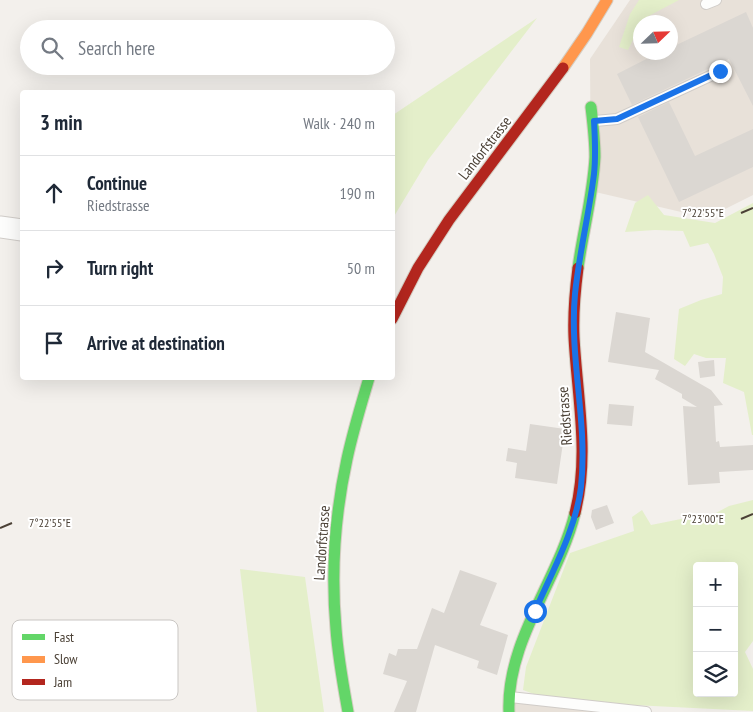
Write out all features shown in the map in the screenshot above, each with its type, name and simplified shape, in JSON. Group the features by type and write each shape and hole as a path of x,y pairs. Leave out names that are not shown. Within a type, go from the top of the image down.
{"street":[{"name":"Landorfstrasse","path":"395,313 413,278 439,235 560,74 607,0"},
{"name":"Riedstrasse","path":"509,712 509,697 517,659 535,611 572,528 581,488 581,415 575,356 574,311 594,172 594,121 591,107"},
{"path":"0,227 20,230"},
{"name":"Landorfstrasse","path":"348,712 336,634 334,577 339,510 347,459 354,426 368,380"}],"lane":[{"path":"594,121 617,119 720,71"},
{"path":"509,697 646,712"}],"shaded area":[{"path":"630,0 753,0 753,195 707,218 591,191 590,59"},
{"path":"509,697 646,712 509,712"}],"green space":[{"path":"639,0 679,0 651,15 633,15 633,40 628,50 619,47 630,14"},
{"path":"537,18 428,160 395,215 395,114"},
{"path":"648,195 664,215 715,223 753,203 753,435 744,392 723,383 726,358 706,358 694,354 685,366 674,359 679,309 722,294 723,277 708,243 690,247 683,231 625,232 635,203"},
{"path":"753,500 753,641 745,652 753,669 753,711 633,705 539,696 523,690 526,667 570,553 634,531 632,517 642,510 651,525 681,519 701,521 729,506"},
{"path":"240,569 305,577 324,712 257,712"}],"building":[{"path":"746,12 753,28 753,106 729,59 632,105 617,74 644,60 678,60 678,44"},
{"path":"669,102 695,156 753,129 753,167 679,202 638,117"},
{"path":"616,312 650,318 645,352 711,390 723,405 714,406 716,442 719,441 720,447 753,445 753,470 719,472 720,483 688,485 683,406 697,407 682,398 682,394 655,379 659,370 608,362"},
{"path":"714,360 715,376 700,378 698,362"},
{"path":"609,404 634,406 632,426 607,424"},
{"path":"530,424 565,429 557,484 515,478 517,463 506,461 508,448 526,451"},
{"path":"607,505 614,523 596,530 591,517 592,510"},
{"path":"460,570 497,583 480,625 508,635 497,675 477,668 479,661 435,645 416,712 394,712 407,681 383,674 389,653 396,656 398,649 417,649 432,608 444,613"}],"traffic: fast":[{"path":"578,268 594,171 595,144 591,107"},
{"path":"348,712 336,629 334,587 335,544 347,459 368,380"},
{"path":"509,712 510,686 524,635 558,562 575,513"}],"traffic: slow":[{"path":"563,68 607,0"}],"traffic: jam":[{"path":"395,313 418,268 449,220 563,68"},
{"path":"575,513 582,469 574,328 574,302 578,268"}],"route":[{"path":"535,611 572,528 581,488 581,415 575,356 574,311 594,172 594,121 617,119 720,71"}]}
